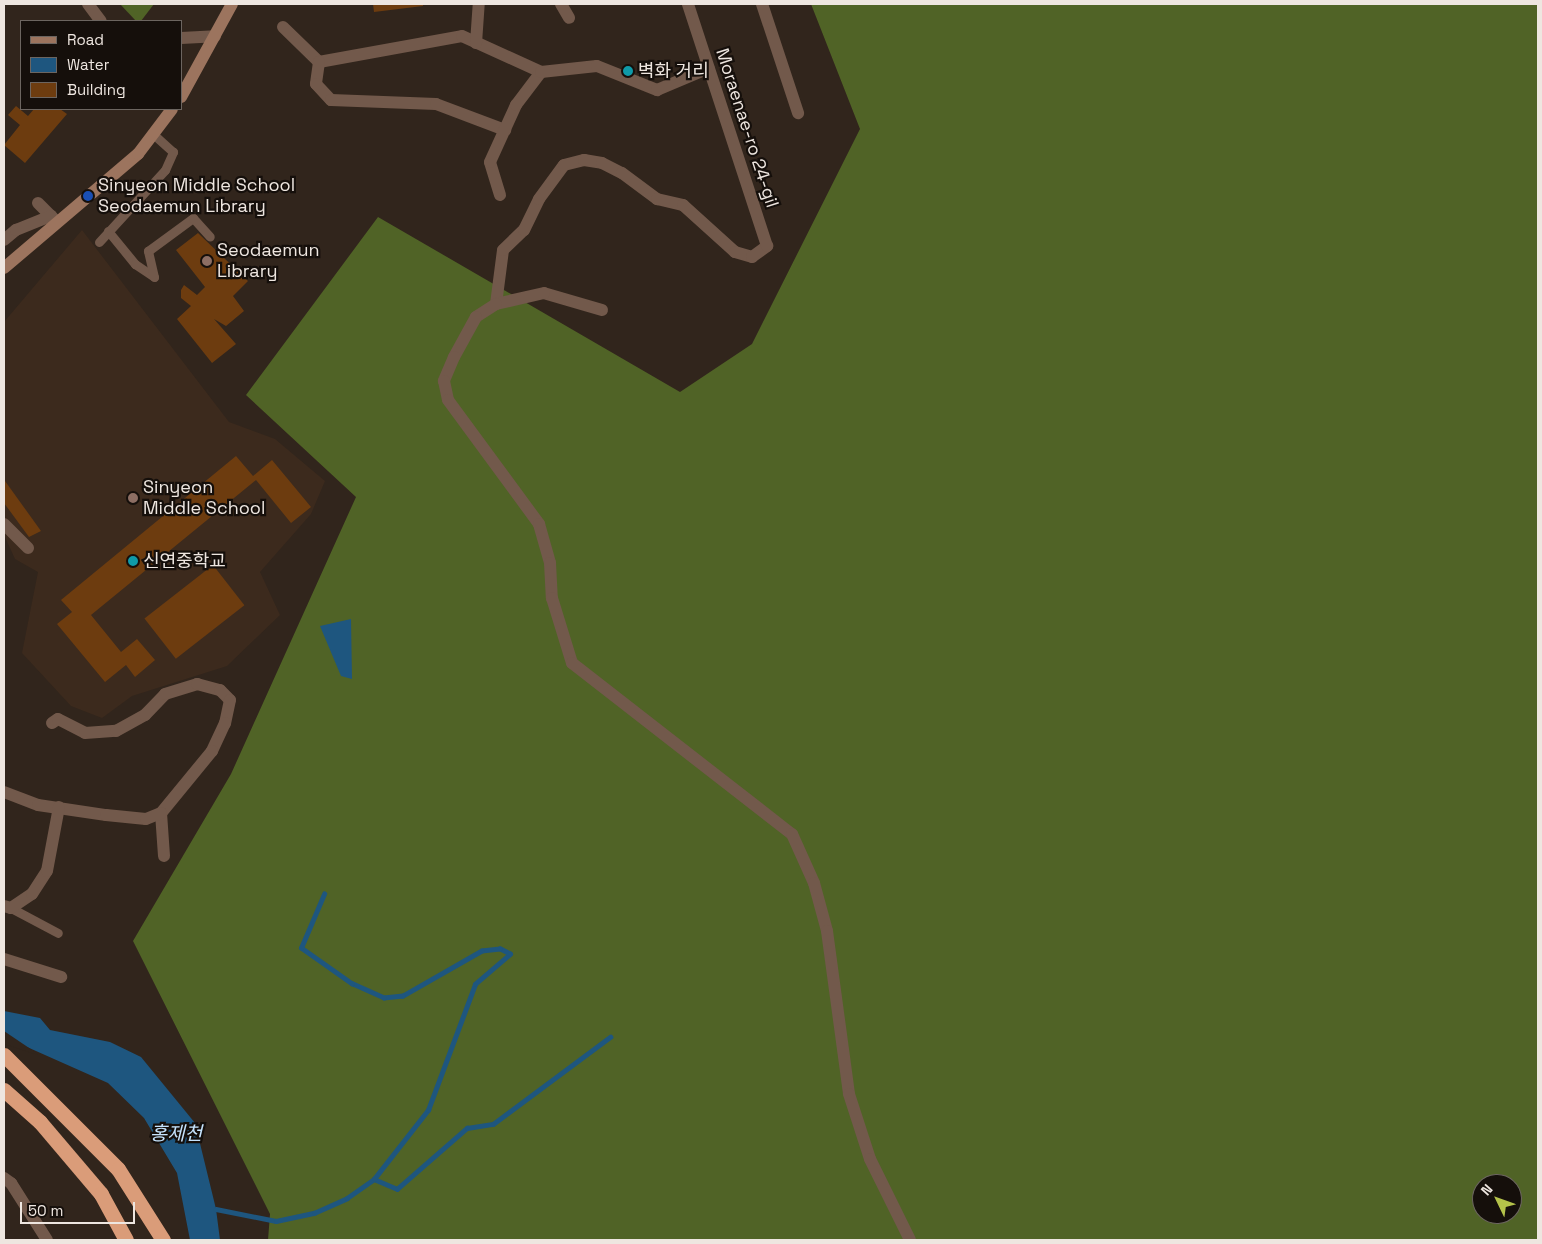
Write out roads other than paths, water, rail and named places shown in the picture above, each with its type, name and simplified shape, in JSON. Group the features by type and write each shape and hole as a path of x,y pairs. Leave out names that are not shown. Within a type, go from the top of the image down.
{"highway":[{"path":"4,1055 118,1169 163,1240"},
{"path":"4,1090 40,1122 101,1194 126,1240"}],"main road":[{"path":"182,95 232,4"},
{"path":"4,268 54,219 134,158 171,110"}],"street":[{"path":"88,4 100,20"},
{"path":"476,43 479,4"},
{"path":"561,4 569,18"},
{"name":"Moraenae-ro 24-gil","path":"496,304 503,250 524,230 539,199 564,165 584,160 602,163 622,173 657,199 683,205 735,252 752,257 767,246 688,4"},
{"path":"762,4 798,113"},
{"path":"283,27 319,62"},
{"path":"182,38 215,36"},
{"path":"319,62 462,36 541,72 597,66 657,90 709,68"},
{"path":"319,62 316,84 331,100 436,104 505,130"},
{"path":"500,195 490,162 516,104 541,72"},
{"path":"4,240 16,230 54,219 38,203"},
{"path":"602,310 544,293 496,304 476,317 454,357 444,382 448,400 539,524 550,563 552,598 572,663 792,834 814,883 827,931 848,1094 870,1159 910,1240"},
{"path":"4,524 28,548"},
{"path":"4,792 38,805 146,819 161,813 212,751 225,723 230,700 220,690 197,684 165,694 145,715 116,730 85,734 58,718 52,723"},
{"path":"7,907 32,894 47,871 59,807"},
{"path":"161,813 164,856"},
{"path":"4,959 61,978"},
{"path":"6,1184 47,1240"}],"lane":[{"path":"99,242 165,170 173,152 154,134"},
{"path":"108,231 135,264 154,277 148,251 193,218 210,237"},
{"path":"7,907 58,933"}],"water":[{"path":"351,619 352,679 341,676 320,626"},
{"name":"홍제천","path":"4,1011 40,1018 50,1030 110,1042 141,1057 195,1123 216,1209 220,1240 190,1240 177,1173 144,1118 108,1083 27,1047 4,1041"}],"waterway":[{"path":"216,1209 276,1221 314,1213 347,1198 374,1179 428,1110 475,984 510,954 500,949 482,951 403,996 384,998 352,984 301,948 324,894"},
{"path":"374,1179 397,1189 467,1128 493,1124 610,1037"}],"place":[{"name":"벽화 거리","path":"628,71"},
{"name":"Sinyeon Middle School Seodaemun Library","path":"88,196"},
{"name":"Seodaemun Library","path":"207,261"},
{"name":"Sinyeon Middle School","path":"133,498"},
{"name":"신연중학교","path":"133,561"}]}
